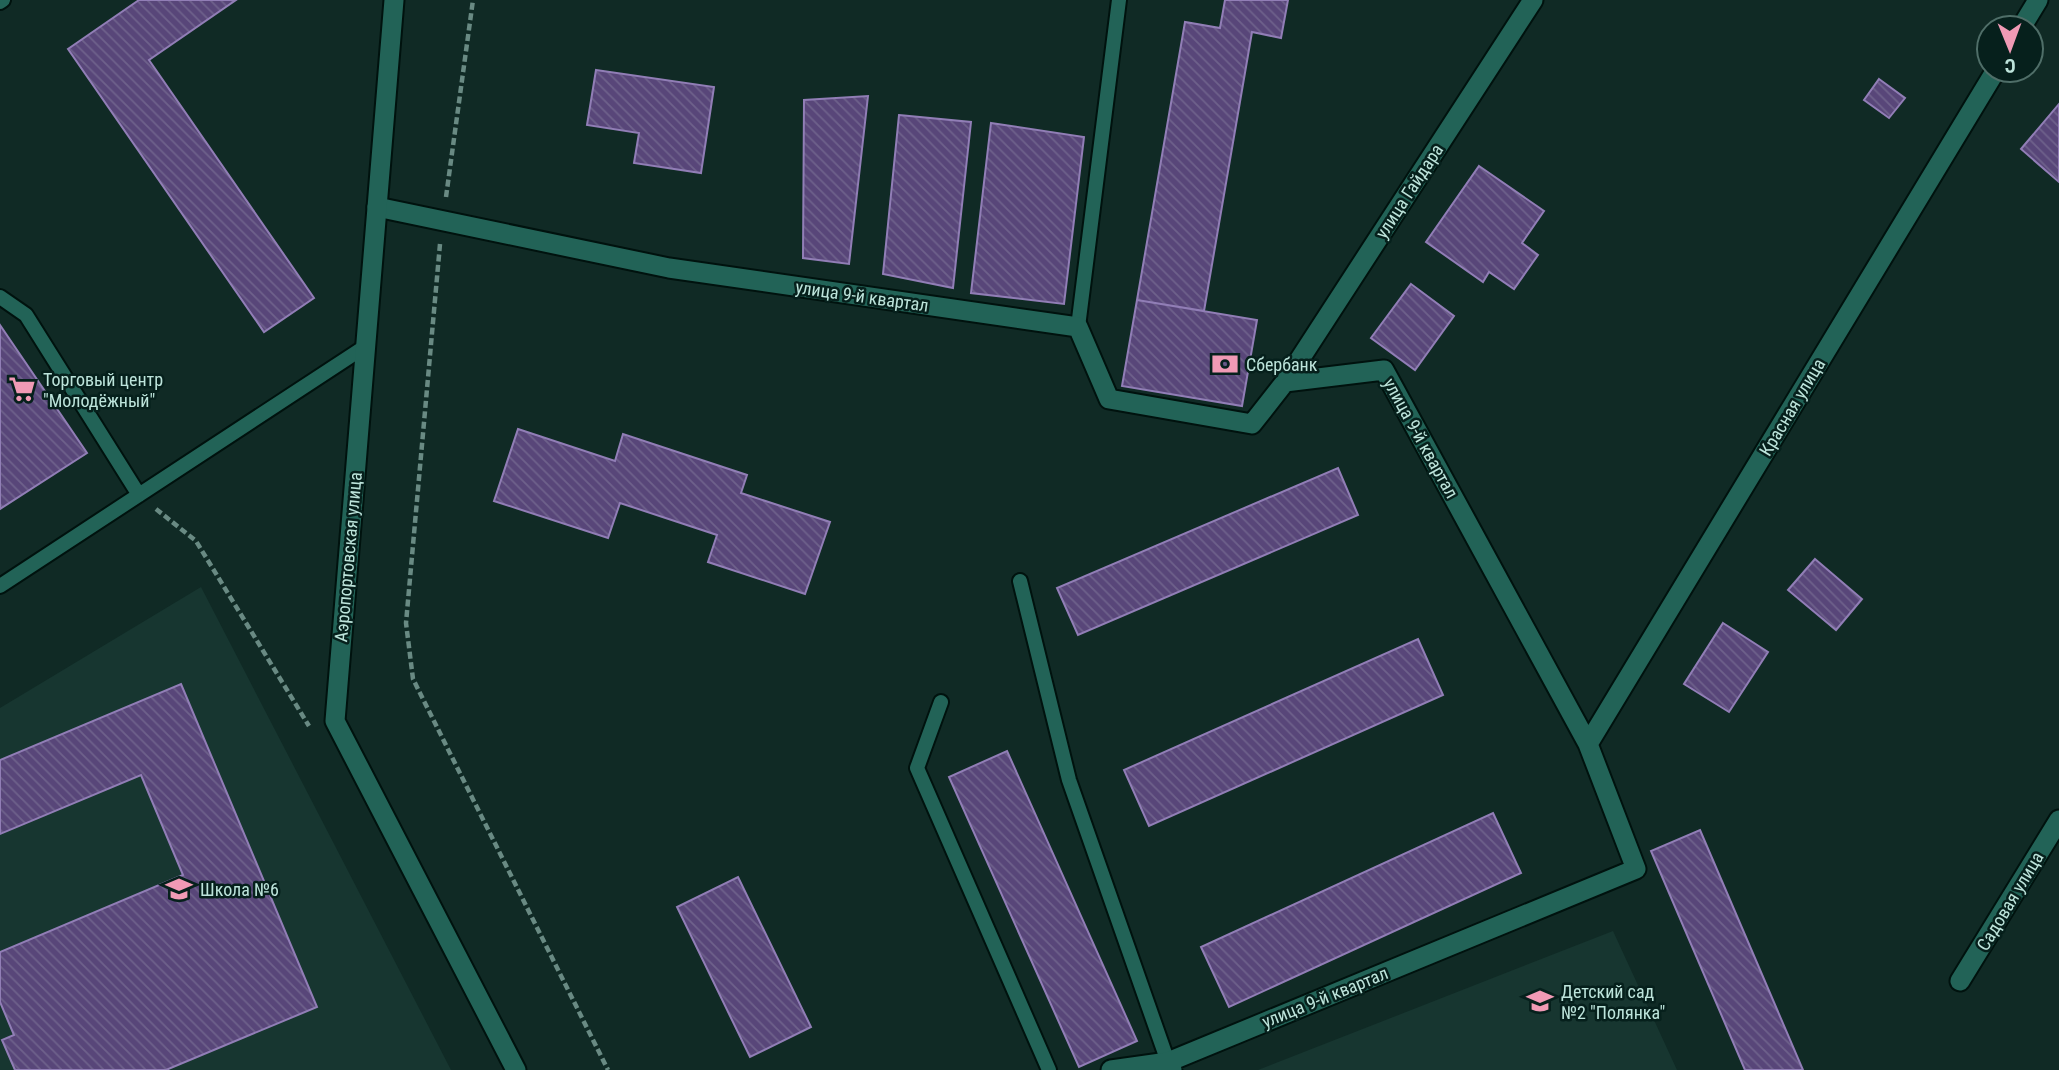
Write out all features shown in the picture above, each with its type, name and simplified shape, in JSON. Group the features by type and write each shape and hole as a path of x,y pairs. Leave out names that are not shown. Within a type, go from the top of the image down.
{"street":[{"name":"Аэропортовская улица","path":"394,0 335,721 516,1070"},
{"name":"улица Гайдара","path":"1285,382 1533,0"},
{"name":"Красная улица","path":"1588,744 1988,84"},
{"name":"улица 9-й квартал","path":"377,208 669,268 1078,327"},
{"path":"1078,327 1109,399 1252,424 1285,382"},
{"name":"улица 9-й квартал","path":"1170,1066 1636,869 1588,744 1384,370 1285,382"},
{"name":"Садовая улица","path":"1960,981 2059,820"},
{"path":"1111,1070 1170,1066"}],"lane":[{"path":"1078,327 1119,0"},
{"path":"0,297 26,315 139,495"},
{"path":"0,586 366,346"},
{"path":"1020,581 1069,780 1170,1066"},
{"path":"941,702 917,768 1049,1070"}],"path":[{"path":"473,0 442,221 406,623 413,679 608,1070"}],"shaded area":[{"name":"Школа №6","path":"201,587 451,1070 0,1070 0,708"},
{"name":"Детский сад №2 \"Полянка\"","path":"1613,931 1677,1070 1258,1070"}],"building":[{"path":"139,0 236,0 149,60 314,298 264,332 68,49"},
{"path":"1225,0 1288,0 1281,38 1252,32 1204,311 1137,300 1185,22 1220,28"},
{"path":"596,70 714,87 701,173 634,163 639,133 587,125"},
{"path":"1879,79 1905,98 1889,118 1864,100"},
{"path":"868,96 849,264 803,258 804,100"},
{"path":"2059,104 2059,182 2021,149"},
{"path":"899,115 971,122 953,288 883,274"},
{"path":"991,123 1084,137 1064,304 971,293"},
{"path":"1479,166 1544,211 1522,243 1538,255 1514,289 1489,272 1483,282 1426,242"},
{"path":"1411,284 1454,316 1415,370 1371,338"},
{"path":"1137,300 1257,320 1242,406 1122,386"},
{"name":"Торговый центр \"Молодёжный\"","path":"0,325 87,453 0,509"},
{"path":"518,429 615,461 623,434 747,475 741,493 830,522 805,594 708,562 717,535 620,503 608,538 494,501"},
{"path":"1338,468 1358,515 1078,635 1057,588"},
{"path":"1815,559 1862,599 1836,630 1788,590"},
{"path":"1723,623 1768,652 1729,712 1684,684"},
{"path":"1418,639 1443,695 1149,826 1124,770"},
{"path":"181,684 317,1007 166,1070 15,1070 2,1040 14,1035 0,1002 0,952 183,875 141,775 0,834 0,760"},
{"path":"1007,751 1137,1041 1079,1067 949,777"},
{"path":"1493,813 1521,873 1229,1007 1201,947"},
{"path":"1700,830 1803,1070 1745,1070 1651,851"},
{"path":"738,877 811,1027 750,1057 677,907"}],"place":[{"name":"Сбербанк","path":"1225,364"},
{"name":"Торговый центр \"Молодёжный\"","path":"22,389"},
{"name":"Школа №6","path":"179,889"},
{"name":"Детский сад №2 \"Полянка\"","path":"1540,1001"}]}
